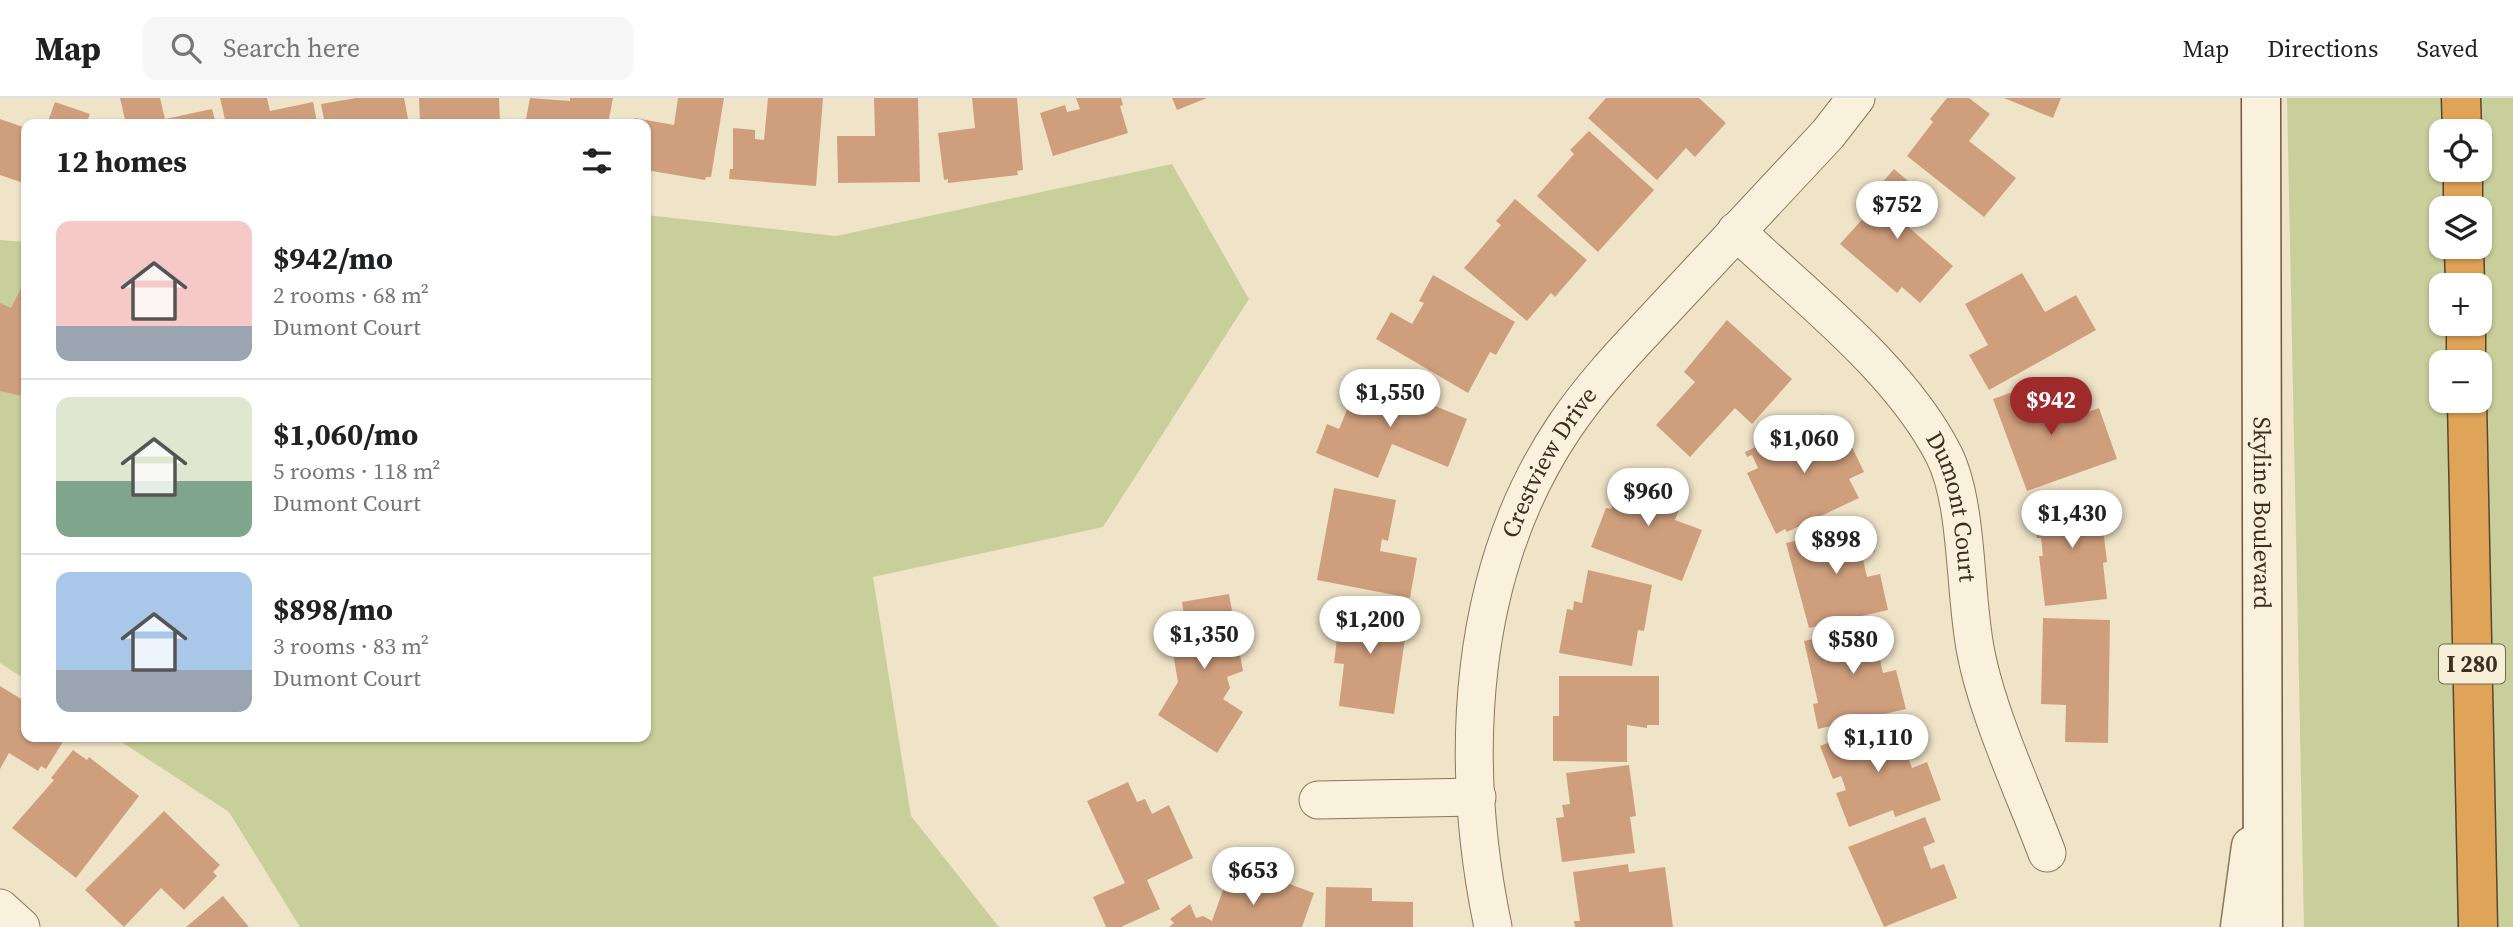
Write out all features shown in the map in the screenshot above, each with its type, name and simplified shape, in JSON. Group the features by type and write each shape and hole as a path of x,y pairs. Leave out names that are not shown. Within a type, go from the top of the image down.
{"highway":[{"path":"2461,98 2462,119"},
{"name":"I 280","path":"2467,413 2478,927"}],"main road":[{"name":"Skyline Boulevard","path":"2261,98 2263,927"},
{"path":"2240,927 2262,764"},
{"path":"2262,764 2278,927"}],"street":[{"name":"Crestview Drive","path":"1493,927 1483,877 1477,797 1475,706 1485,621 1504,546 1530,488 1565,426 1612,366 1828,134 1856,98"},
{"name":"Dumont Court","path":"1736,231 1878,365 1917,408 1945,458 1959,513 1976,655 2047,853"},
{"path":"1318,800 1477,797"},
{"path":"0,908 21,927"}],"green space":[{"path":"2287,98 2513,98 2513,927 2304,927"},
{"path":"1172,164 1249,299 1103,527 873,577 911,816 999,927 300,927 229,812 122,742 651,742 651,216 836,236"},
{"path":"0,240 21,242 21,677 0,663"}],"building":[{"path":"120,98 160,98 165,119 125,119"},
{"path":"220,98 267,98 270,111 313,102 316,119 225,119"},
{"path":"356,98 404,98 408,119 324,119 321,104"},
{"path":"419,98 499,98 500,119 420,119"},
{"path":"530,98 570,101 570,98 613,98 609,119 526,119"},
{"path":"678,98 724,98 711,177 706,177 705,180 651,171 651,121 674,125"},
{"path":"768,98 823,98 816,186 729,179 730,169 733,169 733,128 755,130 755,139 764,140"},
{"path":"874,98 918,98 920,182 838,183 837,136 875,136"},
{"path":"972,98 1017,98 1023,170 1017,171 1018,175 948,183 948,179 944,180 938,133 975,128"},
{"path":"1076,98 1121,98 1123,105 1120,106 1128,133 1053,156 1040,113 1065,105 1067,112 1080,109"},
{"path":"1172,98 1207,98 1177,110"},
{"path":"1606,98 1699,98 1726,123 1695,157 1686,148 1657,180 1588,118"},
{"path":"1947,98 1969,98 1990,114 1969,141 2016,178 1984,217 1907,156 1933,122 1930,119"},
{"path":"2004,98 2061,98 2053,118"},
{"path":"55,102 90,114 88,119 49,119"},
{"path":"212,109 215,119 165,119"},
{"path":"0,119 21,126 21,182 0,175"},
{"path":"1589,131 1654,190 1598,252 1537,196 1574,154 1570,150"},
{"path":"1894,169 1928,198 1905,224 1953,266 1920,303 1902,287 1897,293 1840,244 1877,203 1870,197"},
{"path":"1515,199 1587,260 1555,297 1551,293 1527,321 1464,268 1501,225 1496,221"},
{"path":"2022,273 2045,312 2076,295 2096,330 1989,390 1969,355 1988,345 1965,304"},
{"path":"1433,275 1515,322 1496,355 1490,352 1468,393 1376,339 1391,312 1412,324 1424,303 1419,301"},
{"path":"21,288 21,396 0,391 0,303 11,308"},
{"path":"1727,320 1792,379 1752,424 1735,408 1690,457 1656,425 1695,382 1684,372"},
{"path":"1361,376 1467,419 1448,467 1392,444 1378,478 1316,453 1327,424 1339,429"},
{"path":"2044,381 2058,423 2099,408 2117,459 2027,491 1993,399"},
{"path":"1824,414 1839,444 1848,439 1864,472 1849,479 1859,498 1787,532 1785,529 1776,534 1747,473 1758,468 1752,455 1747,457 1745,452"},
{"path":"1626,471 1685,493 1675,520 1702,530 1682,581 1591,547 1606,508 1611,509"},
{"path":"1334,488 1396,500 1388,541 1382,539 1380,551 1417,558 1410,598 1317,580"},
{"path":"2099,494 2107,562 2103,563 2107,599 2045,606 2039,556 2043,556 2041,538 2037,538 2033,502"},
{"path":"1868,524 1875,552 1862,555 1867,577 1880,574 1888,610 1809,628 1786,543"},
{"path":"1588,570 1652,585 1644,631 1638,630 1632,666 1559,653 1567,609 1573,610 1574,601 1582,603"},
{"path":"1229,594 1243,671 1227,677 1230,688 1223,699 1243,712 1217,753 1158,715 1178,682 1168,624 1185,621 1182,602"},
{"path":"1342,599 1402,608 1399,638 1405,639 1394,714 1339,706 1344,664 1334,663"},
{"path":"2043,618 2110,620 2108,743 2065,742 2066,705 2041,704"},
{"path":"1885,622 1892,649 1878,651 1883,673 1896,670 1906,709 1818,729 1813,704 1818,703 1804,641"},
{"path":"1559,676 1659,676 1659,725 1647,725 1647,728 1627,725 1627,762 1553,761 1553,716 1559,716"},
{"path":"0,686 21,699 21,742 63,742 46,769 41,766 38,771 9,753 0,769"},
{"path":"1893,717 1912,768 1927,762 1941,800 1895,817 1893,810 1849,827 1836,793 1846,790 1841,776 1833,779 1820,746"},
{"path":"73,750 87,760 89,757 139,796 76,878 12,828 54,780 51,778"},
{"path":"1629,765 1636,816 1630,817 1635,853 1562,862 1556,818 1564,817 1562,805 1570,804 1566,773"},
{"path":"1128,782 1137,802 1145,799 1152,814 1169,805 1193,858 1147,880 1160,909 1121,927 1106,927 1093,897 1125,883 1087,801"},
{"path":"164,811 220,865 213,872 217,876 184,910 161,888 124,927 85,890"},
{"path":"1925,817 1935,842 1923,847 1931,869 1944,864 1957,898 1884,927 1848,847"},
{"path":"1628,864 1629,872 1665,867 1673,927 1575,927 1574,921 1580,921 1573,872"},
{"path":"1229,873 1273,889 1276,879 1314,893 1302,927 1169,927 1174,923 1170,919 1190,904 1196,918 1203,916 1212,921"},
{"path":"1326,887 1372,888 1372,901 1413,902 1413,927 1325,927"},
{"path":"223,896 249,927 186,927"}]}
